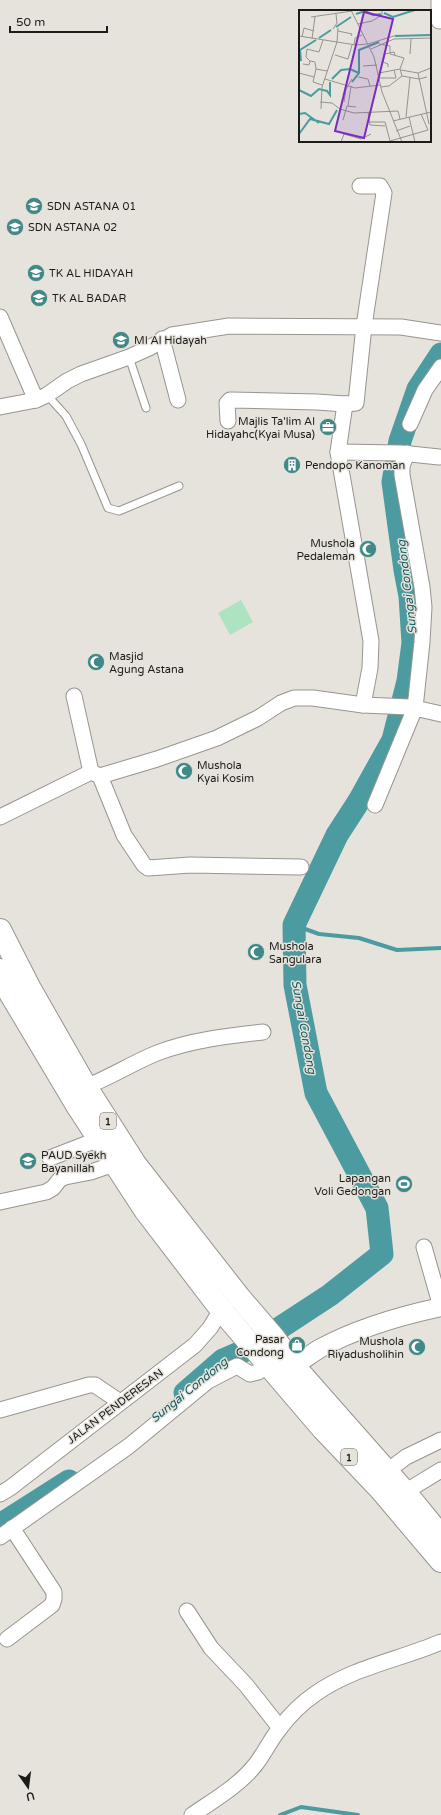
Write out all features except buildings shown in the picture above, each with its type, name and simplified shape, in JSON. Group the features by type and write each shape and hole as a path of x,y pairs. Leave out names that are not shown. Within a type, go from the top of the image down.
{"highway":[{"name":"1","path":"0,930 30,987 99,1139 144,1210 222,1311 323,1429 391,1483 441,1561"},
{"name":"1","path":"0,970 5,995 135,1164 239,1296 275,1339 294,1366 391,1483 441,1536"}],"street":[{"path":"439,0 439,20"},
{"path":"228,421 227,403 230,400 345,404 354,404 357,401 364,326 384,193 380,186 360,186"},
{"path":"0,317 41,398"},
{"path":"0,407 41,398 67,381 81,374 129,357 149,348 172,334 229,326 401,327 441,333"},
{"path":"162,339 178,400"},
{"path":"410,424 425,390 441,367"},
{"path":"345,404 338,452 371,641 370,668 363,705"},
{"path":"338,452 404,453 439,457"},
{"path":"375,805 412,708 424,607 402,475 404,453"},
{"path":"74,696 96,774 124,835 144,865 148,868 190,865 301,867"},
{"path":"0,817 96,774 157,759 228,733 258,718 281,703 294,698 313,698 363,705 412,708 441,714"},
{"path":"78,1090 137,1062 177,1047 213,1038 263,1032"},
{"path":"50,1158 99,1139"},
{"path":"0,1202 46,1192 53,1188 60,1179 65,1176 91,1172 114,1164"},
{"path":"294,1366 319,1349 362,1329 397,1317 441,1307 424,1247"},
{"name":"JALAN PENDERESAN","path":"0,1494 10,1488 195,1345 222,1311"},
{"path":"7,1639 52,1604 54,1592 6,1532 129,1446 208,1381 233,1366 240,1366 250,1374 258,1372 263,1358"},
{"path":"0,1410 90,1385 95,1385 120,1402"},
{"path":"391,1483 406,1457 441,1440"},
{"path":"391,1483 441,1470"},
{"path":"187,1611 211,1648 246,1685 280,1728"},
{"path":"192,1815 249,1772 280,1728 314,1695 334,1682 373,1664 441,1642"}],"lane":[{"path":"129,357 146,408"},
{"path":"41,398 66,416 81,444 108,508 119,511 179,486"}],"green space":[{"path":"241,600 253,622 230,635 218,613"}],"waterway":[{"name":"Sungai Condong","path":"185,1393 223,1360 246,1350 330,1295 382,1254 377,1208 316,1093 295,985 294,925 337,835 359,801 393,740 408,681 413,643 410,596 393,482 400,441 418,389 441,354"},
{"path":"294,925 319,934 359,938 397,950 441,948"},
{"name":"Sungai Condong","path":"0,1525 69,1481"},
{"path":"280,1815 301,1807 358,1815"}],"place":[{"name":"SDN ASTANA 01","path":"34,206"},
{"name":"SDN ASTANA 02","path":"15,227"},
{"name":"TK AL HIDAYAH","path":"36,273"},
{"name":"TK AL BADAR","path":"39,298"},
{"name":"MI Al Hidayah","path":"121,340"},
{"name":"Majlis Ta'lim Al Hidayahc(Kyai Musa)","path":"328,427"},
{"name":"Pendopo Kanoman","path":"292,465"},
{"name":"Mushola Pedaleman","path":"368,549"},
{"name":"Masjid Agung Astana","path":"96,662"},
{"name":"Mushola Kyai Kosim","path":"184,771"},
{"name":"Mushola Sangulara","path":"256,952"},
{"name":"PAUD Syekh Bayanillah","path":"28,1161"},
{"name":"Lapangan Voli Gedongan","path":"404,1184"},
{"name":"Pasar Condong","path":"297,1345"},
{"name":"Mushola Riyadusholihin","path":"417,1347"}]}
